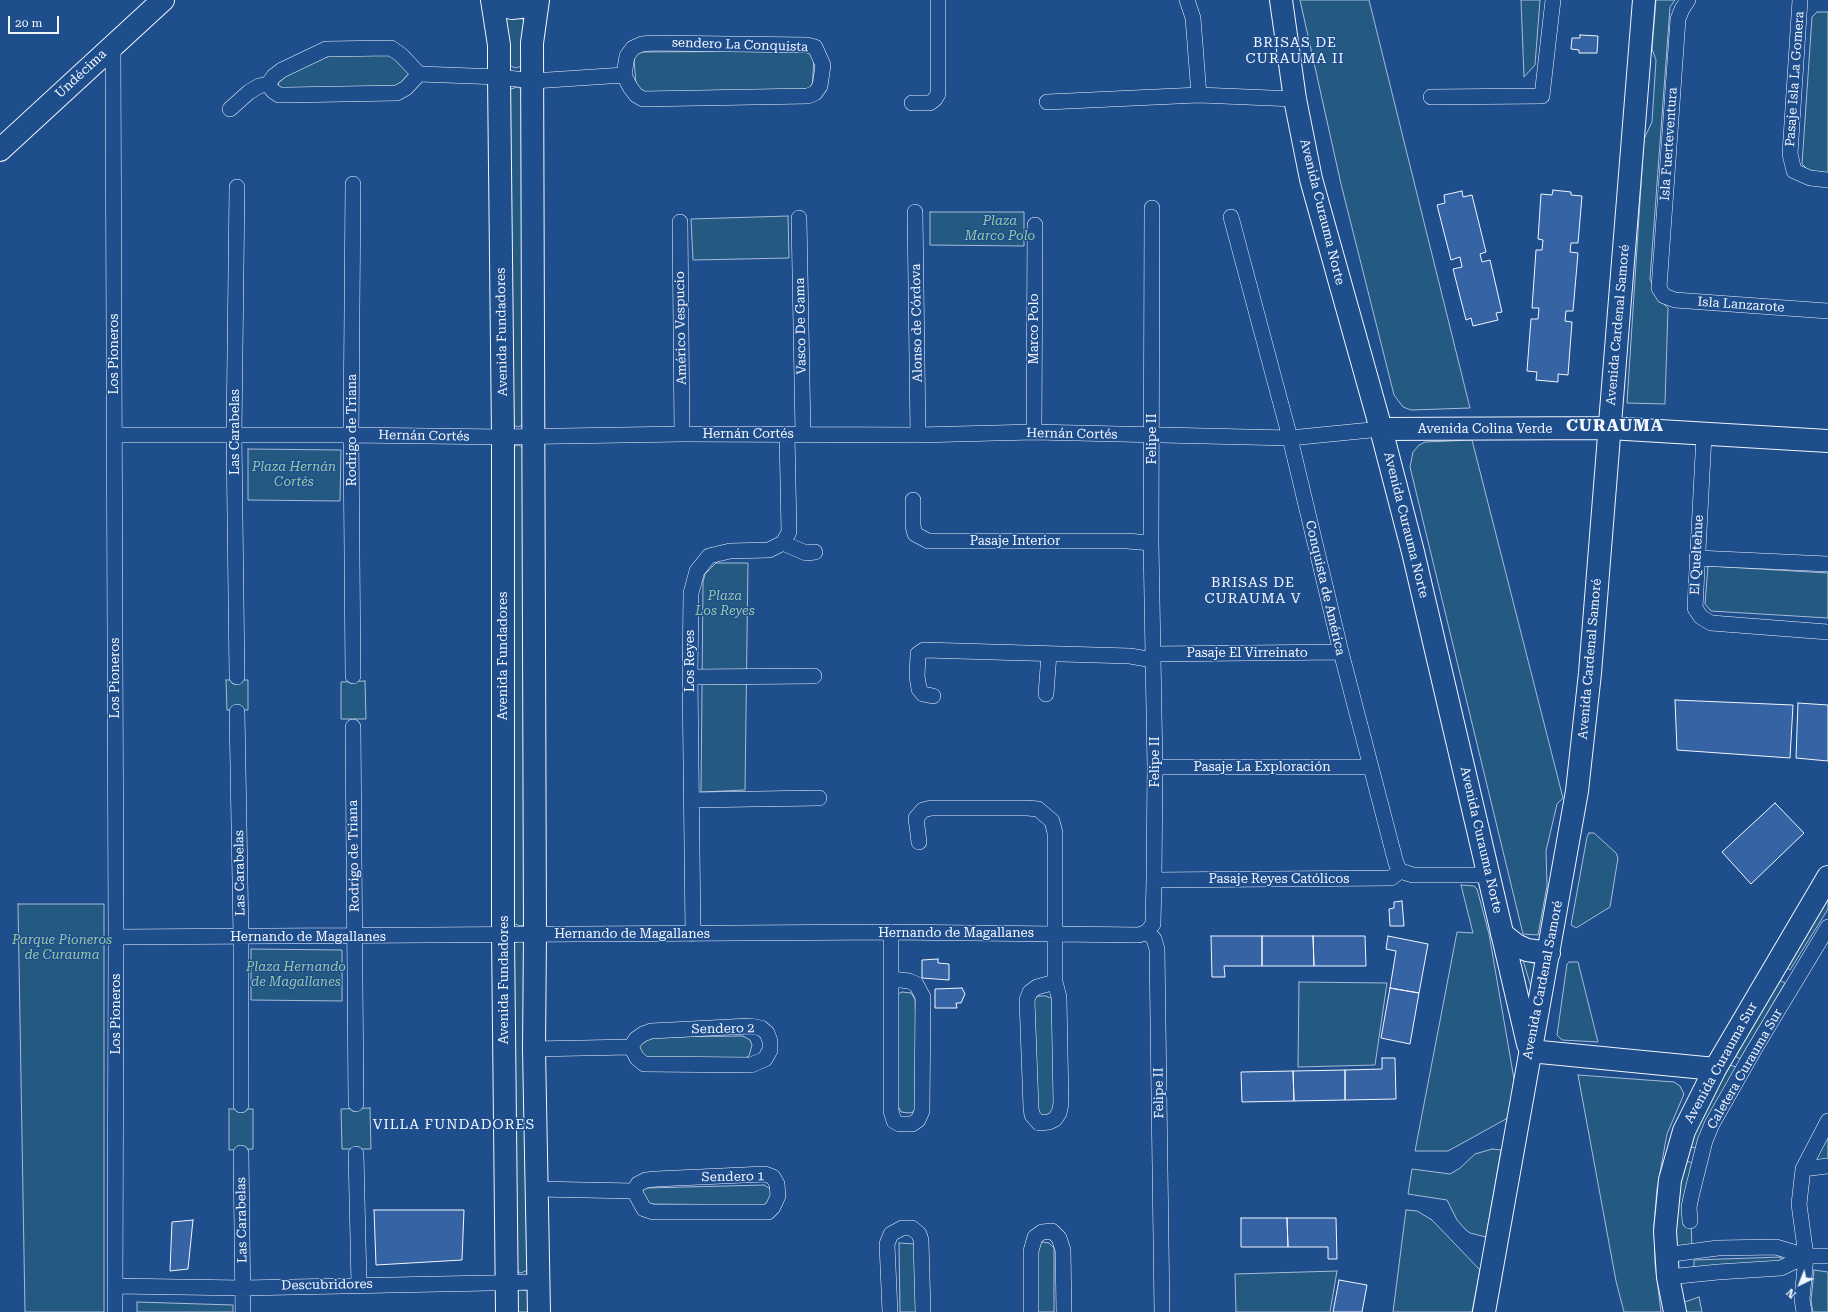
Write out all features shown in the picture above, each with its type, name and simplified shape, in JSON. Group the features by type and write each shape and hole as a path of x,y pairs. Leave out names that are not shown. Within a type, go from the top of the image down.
{"street":[{"name":"Undécima","path":"0,150 163,0"},
{"path":"912,103 930,103 938,94 938,0"},
{"path":"1187,0 1193,18 1199,95"},
{"name":"Avenida Curauma Norte","path":"1281,0 1295,99 1311,179 1382,429 1413,552 1530,1051"},
{"path":"1431,98 1542,96 1553,0"},
{"name":"Avenida Cardenal Samoré","path":"1484,1312 1577,791 1590,673 1644,0"},
{"name":"Pasaje Isla La Gomera","path":"1800,0 1790,154 1794,171 1810,178 1828,180"},
{"path":"493,1 512,8 528,6 537,1"},
{"name":"Avenida Fundadores","path":"493,1 499,45 500,77 503,437 503,935 507,1312"},
{"path":"537,1 532,43 535,935 534,1049 540,1312"},
{"name":"Isla Fuerteventura","path":"1659,288 1678,19 1682,9 1688,1"},
{"name":"sendero La Conquista","path":"652,43 807,45 815,47 823,65 820,86 815,93 808,96 643,99 636,95 624,75 628,56 633,48 642,44 652,43"},
{"name":"Los Pioneros","path":"113,45 116,937 115,1312"},
{"path":"230,109 249,92 259,86 268,84 282,70 326,49 391,48 401,55 419,74 500,77 532,80 624,75"},
{"path":"268,84 273,91 284,95 388,94 397,93 406,88 419,74"},
{"path":"1047,102 1199,95 1295,99"},
{"name":"Rodrigo de Triana","path":"353,184 351,435 353,676"},
{"name":"Las Carabelas","path":"237,187 234,435 237,677"},
{"name":"Felipe II","path":"1152,208 1151,543 1155,767 1153,924 1147,932 1154,940 1157,949 1162,1312"},
{"name":"Alonso de Córdova","path":"915,212 918,435"},
{"name":"Vasco De Gama","path":"799,218 803,434"},
{"name":"Conquista de América","path":"1231,218 1290,438 1370,767 1396,863 1400,871"},
{"name":"Américo Vespucio","path":"680,222 682,434"},
{"name":"Marco Polo","path":"1034,432 1035,225"},
{"name":"Isla Lanzarote","path":"1659,288 1664,296 1675,300 1828,311"},
{"name":"Avenida Colina Verde","path":"1382,429 1609,428 1704,435 1828,441"},
{"name":"Hernán Cortés","path":"114,435 534,437 682,434 918,435 1034,432 1152,436 1290,438 1382,429"},
{"path":"787,434 789,532 782,543 806,554 815,552"},
{"name":"El Queltehue","path":"1704,435 1695,608 1701,616 1711,623 1828,632"},
{"name":"Pasaje Interior","path":"913,500 912,526 915,534 928,541 1128,541 1151,543"},
{"name":"Los Reyes","path":"694,934 690,677 691,593 697,571 709,556 730,551 769,550 782,543"},
{"path":"1697,558 1828,564"},
{"path":"933,696 923,694 919,689 917,676 918,654 924,650 1153,657"},
{"name":"Pasaje El Virreinato","path":"1153,657 1341,652"},
{"path":"1046,694 1049,654"},
{"path":"690,677 814,676"},
{"name":"Las Carabelas","path":"238,712 241,937 241,1105"},
{"name":"Rodrigo de Triana","path":"353,727 356,1104"},
{"name":"Pasaje La Exploración","path":"1155,767 1370,767"},
{"path":"692,800 819,798"},
{"path":"919,842 916,818 923,810 931,808 1038,809 1047,814 1052,821 1055,833 1055,982 1059,997 1061,1104 1059,1113 1055,1119 1049,1122 1039,1123 1032,1116 1031,1108 1027,1000 1030,992 1037,987 1055,982"},
{"path":"1400,871 1413,875 1489,875"},
{"name":"Pasaje Reyes Católicos","path":"1154,880 1391,878 1400,871"},
{"name":"Avenida Curauma Sur","path":"1675,1312 1665,1255 1666,1207 1676,1152 1693,1110 1719,1062 1827,880"},
{"name":"Caletera Curauma Sur","path":"1690,1221 1689,1207 1700,1159 1712,1124 1744,1067 1828,927"},
{"path":"891,932 891,1111 894,1121 899,1124 912,1124 918,1120 922,1111 923,997 916,984 909,981 892,979"},
{"name":"Hernando de Magallanes","path":"116,937 891,932 1139,935 1147,932"},
{"path":"1502,934 1516,945 1527,950 1549,953"},
{"path":"1774,968 1796,979"},
{"name":"Sendero 2","path":"750,1026 761,1028 767,1033 770,1041 770,1050 765,1059 751,1065 644,1064 637,1058 631,1047 640,1036 650,1031 750,1026"},
{"path":"534,1049 631,1047"},
{"path":"1530,1051 1719,1062 1744,1067"},
{"path":"1804,1312 1802,1299 1806,1256 1799,1204 1803,1169 1828,1121"},
{"path":"1676,1152 1700,1159"},
{"name":"Las Carabelas","path":"241,1153 243,1312"},
{"path":"356,1154 359,1284"},
{"path":"1803,1169 1828,1166"},
{"name":"Sendero 1","path":"765,1174 773,1177 777,1184 778,1196 773,1208 768,1212 669,1214 644,1209 634,1191 638,1184 646,1180 765,1174"},
{"path":"537,1189 634,1191"},
{"path":"890,1312 887,1244 891,1234 902,1228 912,1228 919,1234 921,1240 923,1312"},
{"path":"1032,1312 1031,1251 1035,1237 1042,1232 1052,1231 1059,1238 1063,1250 1064,1312"},
{"path":"1665,1255 1718,1248 1776,1247 1806,1256 1828,1256"},
{"path":"1668,1277 1781,1268 1806,1256"},
{"name":"Descubridores","path":"115,1286 243,1288 359,1284 539,1282"}],"green space":[{"path":"1300,0 1369,0 1470,408 1411,410 1403,407 1394,395 1341,184"},
{"path":"1521,0 1540,0 1535,65 1524,77"},
{"path":"1656,0 1675,0 1670,7 1650,279 1659,299 1668,308 1665,404 1627,403 1644,139 1652,122 1656,60 1652,49"},
{"path":"1817,12 1828,12 1828,173 1809,171 1802,164 1812,17"},
{"path":"516,16 526,21 526,65 515,68 505,63 505,18"},
{"path":"639,52 810,52 814,59 812,90 644,93 636,85 634,58"},
{"path":"388,54 395,56 410,73 402,84 392,89 280,88 278,85 279,82 298,66 317,59 337,55"},
{"path":"517,87 526,90 527,423 518,427 508,423 508,90"},
{"name":"Plaza Marco Polo","path":"930,212 1024,212 1024,246 930,245"},
{"path":"788,216 789,258 693,260 691,219"},
{"path":"1472,440 1563,798 1557,804 1546,851 1547,886 1538,935 1523,934 1410,467 1413,452 1419,445 1425,442"},
{"path":"518,445 527,449 529,923 520,926 510,922 507,449"},
{"name":"Plaza Hernán Cortés","path":"248,449 341,450 340,501 248,500"},
{"name":"Plaza Los Reyes","path":"716,563 748,563 745,790 701,792 703,582 705,574"},
{"path":"1708,566 1828,573 1828,618 1711,611 1705,604"},
{"path":"226,680 248,680 248,710 227,710"},
{"path":"365,681 366,719 341,719 341,682"},
{"path":"1589,833 1594,833 1616,853 1618,858 1610,907 1576,928 1571,925"},
{"path":"1461,885 1474,886 1477,889 1489,934 1514,1079 1509,1115 1506,1119 1448,1151 1415,1151 1457,932 1473,933"},
{"path":"1828,897 1828,909 1790,970 1786,967"},
{"name":"Parque Pioneros de Curauma","path":"18,904 104,904 104,1312 25,1312"},
{"path":"520,941 529,945 530,1269 521,1273 512,1269 510,944"},
{"name":"Plaza Hernando de Magallanes","path":"251,949 342,950 342,1001 251,1000"},
{"path":"1523,960 1536,964 1531,987"},
{"path":"1569,962 1578,962 1598,1042 1562,1040 1557,1035 1567,964"},
{"path":"1779,980 1785,983 1740,1059 1735,1056"},
{"path":"1299,982 1387,983 1375,1065 1298,1067"},
{"path":"902,992 911,993 915,999 918,1105 913,1112 909,1113 901,1112 897,1104 896,995"},
{"path":"1037,996 1046,996 1053,999 1055,1113 1043,1117 1038,1113 1034,1001"},
{"path":"743,1036 750,1040 752,1045 749,1056 745,1058 646,1058 640,1055 639,1043 646,1037"},
{"path":"1730,1065 1736,1067 1696,1148 1690,1147 1698,1125"},
{"path":"1578,1075 1674,1082 1680,1086 1684,1094 1667,1134 1657,1189 1654,1225 1655,1264 1661,1312 1624,1312 1616,1281"},
{"path":"370,1108 371,1149 342,1149 341,1109"},
{"path":"229,1109 253,1109 253,1149 229,1150"},
{"path":"1828,1134 1828,1162 1812,1162"},
{"path":"1492,1149 1501,1150 1486,1237 1470,1233 1465,1229 1457,1220 1447,1200 1408,1194 1412,1169 1450,1174 1460,1168 1475,1154"},
{"path":"1687,1161 1692,1163 1692,1247 1677,1248 1674,1223 1678,1192"},
{"path":"764,1185 772,1190 771,1201 764,1205 646,1204 642,1192 646,1188"},
{"path":"1406,1210 1417,1211 1432,1220 1480,1270 1472,1312 1393,1312"},
{"path":"1042,1242 1049,1243 1054,1248 1054,1312 1038,1312 1038,1247"},
{"path":"899,1243 915,1244 917,1312 900,1312"},
{"path":"1781,1257 1781,1264 1694,1268 1694,1260"},
{"path":"1814,1270 1828,1272 1828,1312 1813,1312 1811,1301"},
{"path":"1337,1271 1330,1312 1236,1312 1235,1274"},
{"path":"520,1290 530,1291 530,1312 513,1312 512,1293"},
{"path":"1699,1297 1702,1312 1684,1312 1682,1303"},
{"path":"137,1302 233,1305 233,1312 137,1312"}],"building":[{"path":"1580,35 1598,36 1597,53 1579,53 1579,50 1571,49 1572,38 1580,38"},
{"path":"1553,190 1571,192 1571,195 1582,196 1578,243 1571,243 1570,252 1578,253 1573,311 1566,311 1565,321 1572,322 1568,375 1558,374 1558,382 1536,380 1537,372 1527,371 1531,319 1538,319 1539,308 1532,308 1536,250 1542,250 1543,240 1538,239 1541,194 1552,195"},
{"path":"1462,191 1463,197 1472,195 1486,252 1480,254 1482,262 1490,260 1502,312 1496,313 1498,320 1473,326 1471,318 1466,320 1453,269 1462,267 1460,257 1451,260 1437,205 1445,203 1444,195"},
{"path":"1675,700 1793,705 1790,758 1677,750"},
{"path":"1798,703 1828,705 1828,761 1796,758"},
{"path":"1775,803 1804,833 1751,884 1722,852"},
{"path":"1402,901 1404,926 1390,926 1389,909 1394,908 1394,902"},
{"path":"1211,936 1262,936 1262,966 1224,966 1225,977 1212,977"},
{"path":"1262,936 1313,936 1314,966 1262,966"},
{"path":"1313,936 1365,936 1366,966 1314,966"},
{"path":"1388,936 1428,944 1419,993 1390,988 1396,951 1386,949"},
{"path":"938,959 938,963 949,964 949,980 922,978 922,960"},
{"path":"962,988 965,994 961,1003 956,1003 957,1008 935,1008 935,989"},
{"path":"1390,988 1419,993 1410,1044 1381,1038"},
{"path":"1382,1058 1395,1058 1396,1099 1345,1100 1345,1070 1382,1069"},
{"path":"1345,1070 1345,1100 1294,1101 1293,1071"},
{"path":"1293,1071 1294,1101 1242,1102 1241,1072"},
{"path":"374,1210 464,1210 462,1260 376,1265"},
{"path":"1241,1218 1287,1218 1288,1247 1241,1247"},
{"path":"1287,1218 1336,1218 1337,1259 1328,1259 1328,1247 1288,1247"},
{"path":"193,1220 188,1269 170,1271 172,1222"},
{"path":"1339,1280 1367,1285 1362,1312 1333,1312"}],"district":[{"name":"BRISAS DE CURAUMA II","path":"1295,52"},
{"name":"CURAUMA","path":"1615,426"},
{"name":"BRISAS DE CURAUMA V","path":"1253,592"},
{"name":"VILLA FUNDADORES","path":"454,1125"}]}
